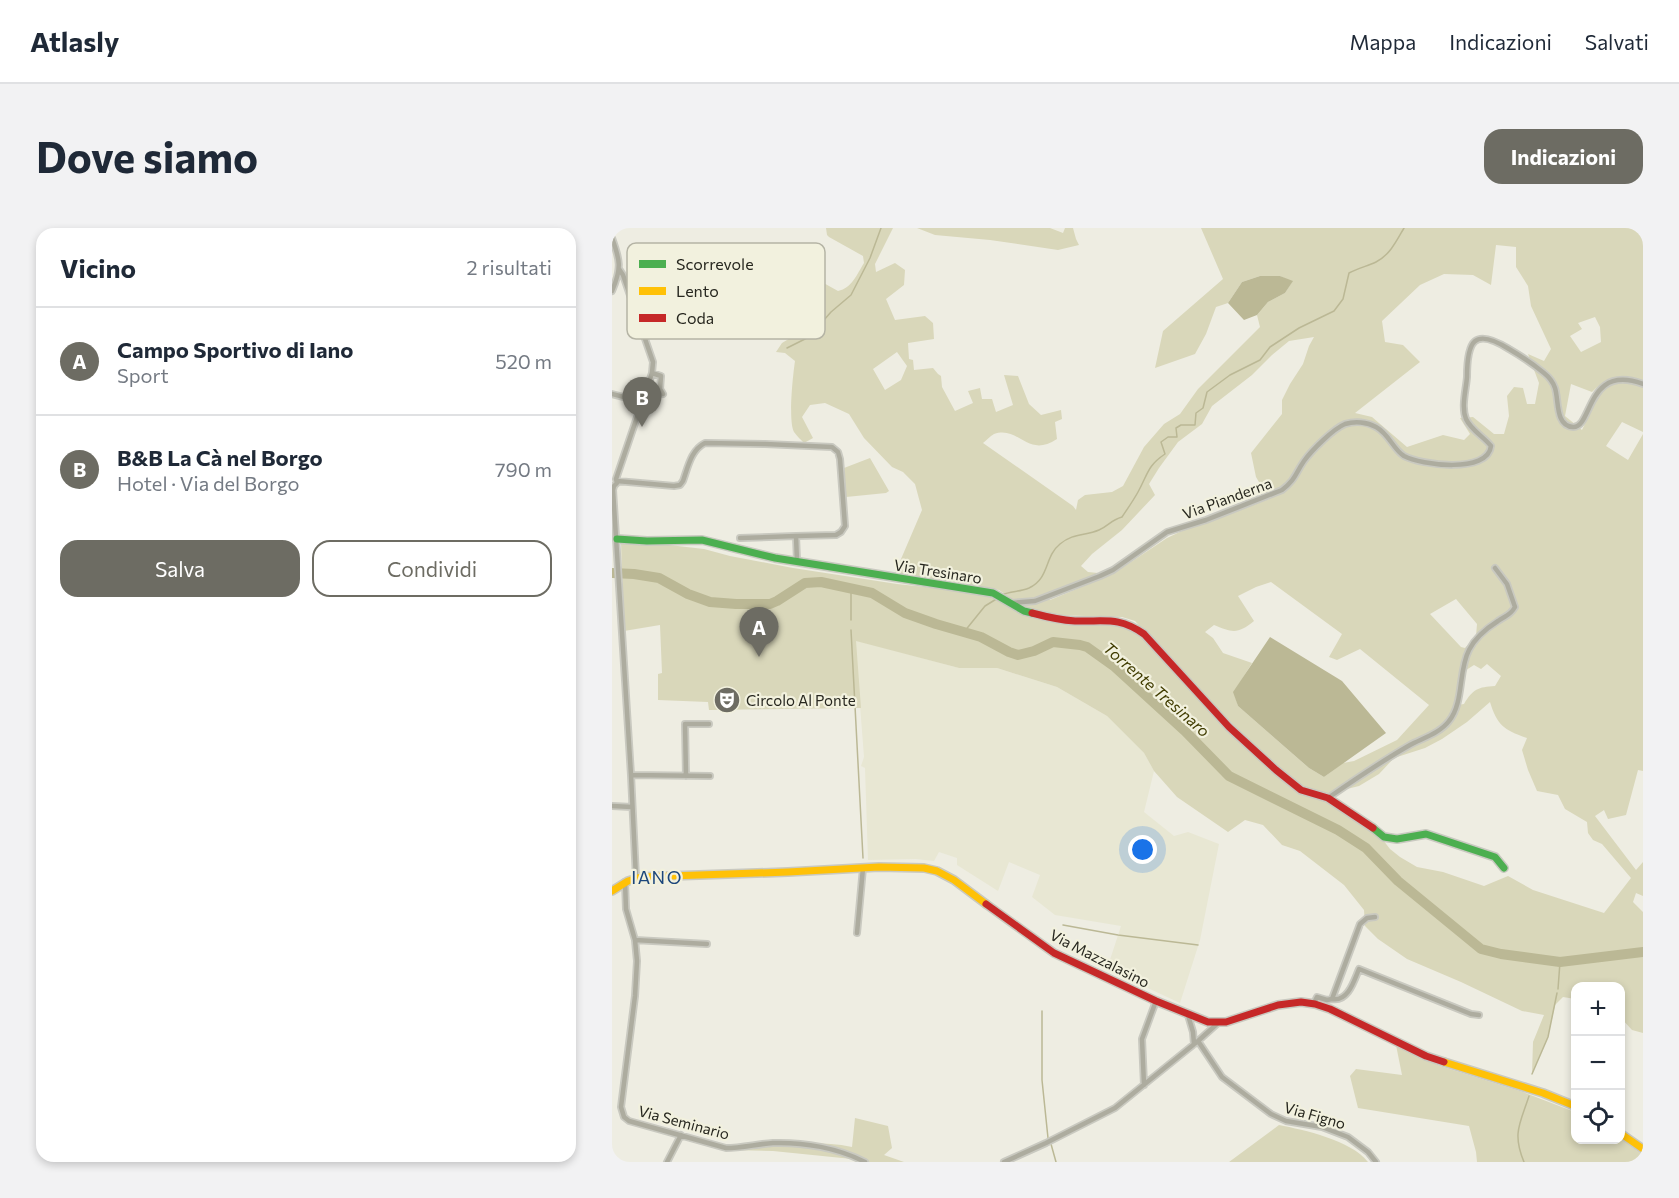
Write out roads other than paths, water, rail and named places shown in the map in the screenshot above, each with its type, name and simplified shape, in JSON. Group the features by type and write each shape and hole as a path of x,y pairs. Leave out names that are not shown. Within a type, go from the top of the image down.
{"main road":[{"name":"Via Tresinaro","path":"617,539 647,542 702,540 775,558 1000,596 1032,614 1053,619 1118,621 1131,625 1144,634 1229,727 1301,790 1328,798 1384,837 1397,839 1426,834 1495,857 1504,868"},
{"name":"Via Mazzalasino","path":"612,891 636,878 656,876 911,867 938,871 954,880 1048,949 1188,1015 1218,1023 1232,1021 1286,1003 1314,1003 1426,1056 1543,1093 1571,1104"},
{"path":"1625,1136 1643,1149"}],"street":[{"path":"612,238 619,259 619,269 612,291"},
{"path":"619,269 627,285"},
{"name":"Via Pianderna","path":"1009,603 1035,601 1100,576 1113,570 1167,532 1206,520 1282,490 1293,482 1309,456 1343,425 1353,422 1375,426 1388,436 1401,454 1418,461 1455,466 1487,456 1491,451 1491,446 1469,424 1464,415 1468,354 1478,339 1487,338 1497,342 1550,378 1556,390 1560,417 1564,424 1571,427 1581,423 1593,400 1605,385 1619,379 1643,384"},
{"path":"636,878 614,482 652,373 653,362 646,339"},
{"path":"652,373 661,376 660,389 663,394"},
{"path":"612,394 643,402"},
{"path":"614,482 680,485 693,453 705,443 832,447 838,452 845,526 841,532 836,535 740,538"},
{"path":"796,536 797,561"},
{"path":"1328,798 1449,722 1457,706 1468,650 1486,630 1510,614 1515,607 1506,584 1495,568"},
{"path":"686,776 685,724 709,724"},
{"path":"631,775 710,776"},
{"path":"612,806 632,807"},
{"path":"857,933 863,868"},
{"name":"Via Seminario","path":"625,882 626,909 636,940 637,954 636,986 622,1111 624,1117 629,1121 726,1148 775,1143 811,1146 838,1151 862,1161"},
{"path":"1332,999 1360,924 1367,918 1375,917"},
{"path":"636,940 707,944"},
{"path":"1314,1003 1317,997 1327,1000 1338,1000 1343,997 1359,969 1471,1014 1479,1014"},
{"path":"1144,1085 1142,1039 1156,1001"},
{"path":"1188,1015 1196,1043"},
{"path":"1004,1162 1046,1143 1123,1102 1218,1023"},
{"name":"Via Figno","path":"1196,1043 1222,1077 1271,1114 1286,1121 1322,1127 1348,1137 1368,1152 1376,1162"},
{"path":"667,1162 681,1135"}],"waterway":[{"path":"825,319 851,295 870,258 881,228"},
{"path":"1002,595 1036,584 1044,573 1051,555 1065,540 1099,530 1122,517 1151,467 1165,454 1161,442 1168,437 1177,437 1176,428 1181,425 1195,425 1196,413 1203,408 1207,392 1230,375 1260,360 1270,347 1299,328 1334,311 1343,299 1349,273 1381,259 1393,247 1404,228"},
{"path":"787,348 805,339"},
{"name":"Torrente Tresinaro","path":"612,573 659,578 688,594 710,602 736,604 770,604 805,583 821,582 872,593 905,613 981,637 1018,655 1034,651 1053,642 1087,647 1115,667 1185,731 1229,776 1338,830 1366,848 1398,881 1481,949 1560,962 1643,952"},
{"path":"851,588 851,620"},
{"path":"964,632 985,606 998,598"},
{"path":"851,630 863,858"},
{"path":"1063,925 1118,935 1198,945"},
{"path":"1558,989 1560,962"},
{"path":"1532,1074 1548,1037 1557,993"},
{"path":"1042,1011 1042,1080 1048,1138"},
{"path":"1524,1162 1518,1136 1529,1096"},
{"path":"1051,1144 1056,1162"}],"place":[{"name":"B&B La Cà nel Borgo","path":"642,427"},
{"name":"Campo Sportivo di Iano","path":"759,657"},
{"name":"Circolo Al Ponte","path":"727,700"}],"district":[{"name":"IANO","path":"657,877"}]}
